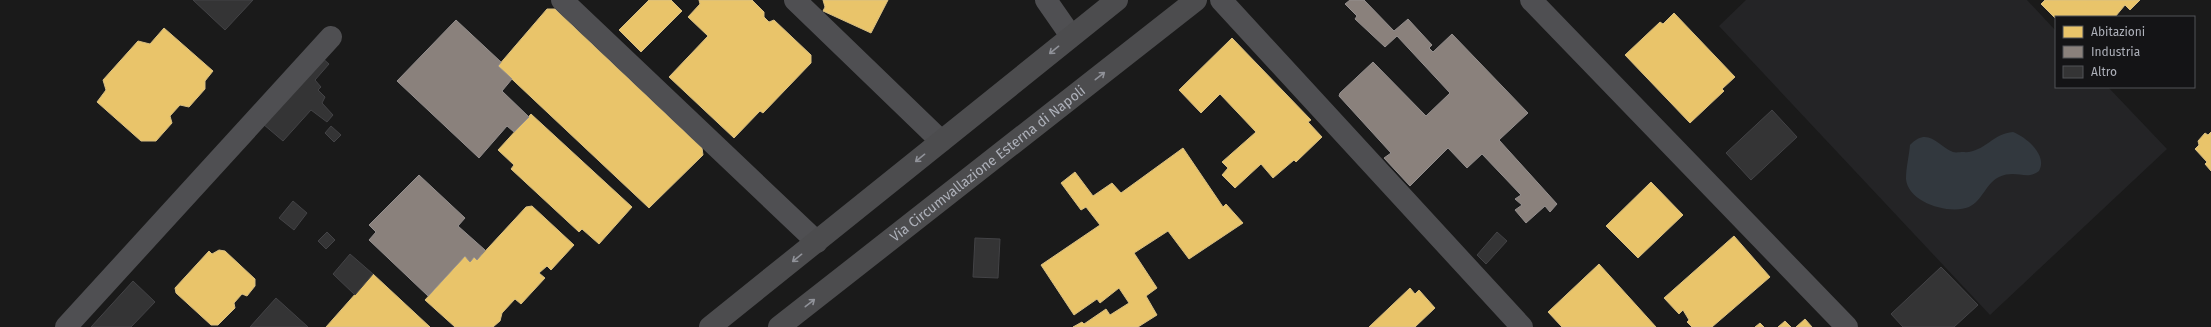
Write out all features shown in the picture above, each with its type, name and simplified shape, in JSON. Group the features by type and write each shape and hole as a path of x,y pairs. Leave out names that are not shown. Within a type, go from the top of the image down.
{"main road":[{"path":"710,327 1071,36 1118,0"},
{"name":"Via Circumvallazione Esterna di Napoli","path":"780,327 1196,0"}],"street":[{"path":"562,0 816,242"},
{"path":"795,0 941,141"},
{"path":"1046,0 1071,36"},
{"path":"1221,0 1522,327"},
{"path":"1531,0 1847,327"},
{"path":"66,327 331,37"}],"shaded area":[{"path":"1746,0 2027,0 2055,30 2055,88 2109,88 2167,149 1990,315 1719,26"},
{"path":"2013,132 2029,142 2034,147 2041,159 2039,171 2034,174 2011,174 1999,177 1991,183 1974,204 1961,209 1941,208 1931,205 1914,195 1909,187 1906,175 1910,145 1916,140 1922,137 1928,137 1953,152 1970,152 2006,133"}],"building: Abitazioni":[{"path":"649,0 671,0 682,11 641,52 619,30"},
{"path":"699,0 752,0 764,12 764,17 769,22 774,20 811,55 811,63 763,113 760,111 734,138 669,77 708,36 688,17 700,4"},
{"path":"823,0 888,0 871,33 823,11 825,7"},
{"path":"2045,0 2140,0 2130,10 2125,5 2116,16 2055,16 2055,18 2041,4"},
{"path":"547,9 555,9 702,148 703,155 649,208 498,66"},
{"path":"1674,13 1735,77 1722,89 1724,91 1690,123 1625,55 1660,22 1663,24"},
{"path":"164,28 213,71 205,81 205,89 189,107 180,105 170,116 172,123 156,141 141,141 97,102 106,90 103,80 138,41 150,44"},
{"path":"1232,38 1311,120 1308,122 1322,137 1296,162 1294,160 1273,178 1261,164 1235,188 1222,175 1228,168 1222,162 1256,132 1220,94 1201,113 1179,90"},
{"path":"531,114 632,207 599,244 582,229 579,232 511,169 514,165 498,150"},
{"path":"2211,132 2211,171 2205,164 2207,162 2195,149 2199,145 2198,141 2205,133 2208,135"},
{"path":"1183,148 1223,207 1226,204 1243,223 1189,259 1168,231 1134,253 1157,288 1146,296 1157,315 1138,327 1073,327 1082,322 1084,324 1106,309 1110,315 1129,303 1119,288 1100,303 1097,299 1074,315 1041,265 1100,225 1086,207 1081,210 1061,183 1075,172 1093,196 1112,183 1121,193"},
{"path":"1651,182 1683,215 1638,258 1606,226"},
{"path":"532,206 574,245 551,270 547,266 539,273 545,278 521,304 515,299 502,313 500,321 493,327 455,327 425,300 465,256 470,262 474,257 477,260 526,207"},
{"path":"1734,236 1770,277 1712,327 1692,327 1687,322 1689,320 1683,310 1679,314 1664,298"},
{"path":"219,250 225,251 255,279 255,286 247,296 242,294 234,303 235,308 218,325 211,325 176,293 175,288 209,251 212,254"},
{"path":"1599,264 1656,327 1562,327 1548,312"},
{"path":"373,274 430,327 326,327"},
{"path":"1410,288 1415,294 1419,290 1435,308 1415,327 1369,327"},
{"path":"1805,319 1812,327 1796,327"},
{"path":"1785,321 1791,327 1778,327"},
{"path":"1760,323 1764,327 1755,327"}],"building: Industria":[{"path":"1350,0 1364,0 1394,31 1408,19 1432,45 1429,48 1433,52 1452,34 1528,113 1499,140 1557,204 1550,212 1545,206 1526,223 1515,210 1522,205 1515,199 1521,195 1482,154 1467,168 1448,148 1410,186 1384,158 1391,153 1339,96 1340,93 1373,62 1426,116 1450,93 1397,36 1385,47 1355,19 1357,16 1345,4"},
{"path":"456,20 501,62 498,66 512,79 502,91 529,117 514,132 507,126 479,158 397,81"},
{"path":"419,175 465,218 458,226 485,250 477,260 474,257 470,262 465,256 428,296 369,240 376,232 369,225"}],"building: Altro":[{"path":"193,0 253,0 225,30"},
{"path":"321,57 329,64 315,80 321,87 318,90 325,97 322,103 333,115 327,122 311,110 283,141 263,124"},
{"path":"1772,110 1797,137 1751,180 1726,153"},
{"path":"331,126 341,135 334,142 325,133"},
{"path":"293,201 307,213 294,230 279,218"},
{"path":"327,232 335,240 326,249 318,241"},
{"path":"1497,232 1507,241 1486,264 1477,255"},
{"path":"975,238 1000,239 998,278 973,277"},
{"path":"350,254 373,274 355,295 333,274"},
{"path":"1941,267 1978,305 1954,327 1903,327 1891,314"},
{"path":"133,281 155,302 131,327 91,327"},
{"path":"276,298 308,327 250,327"}]}
